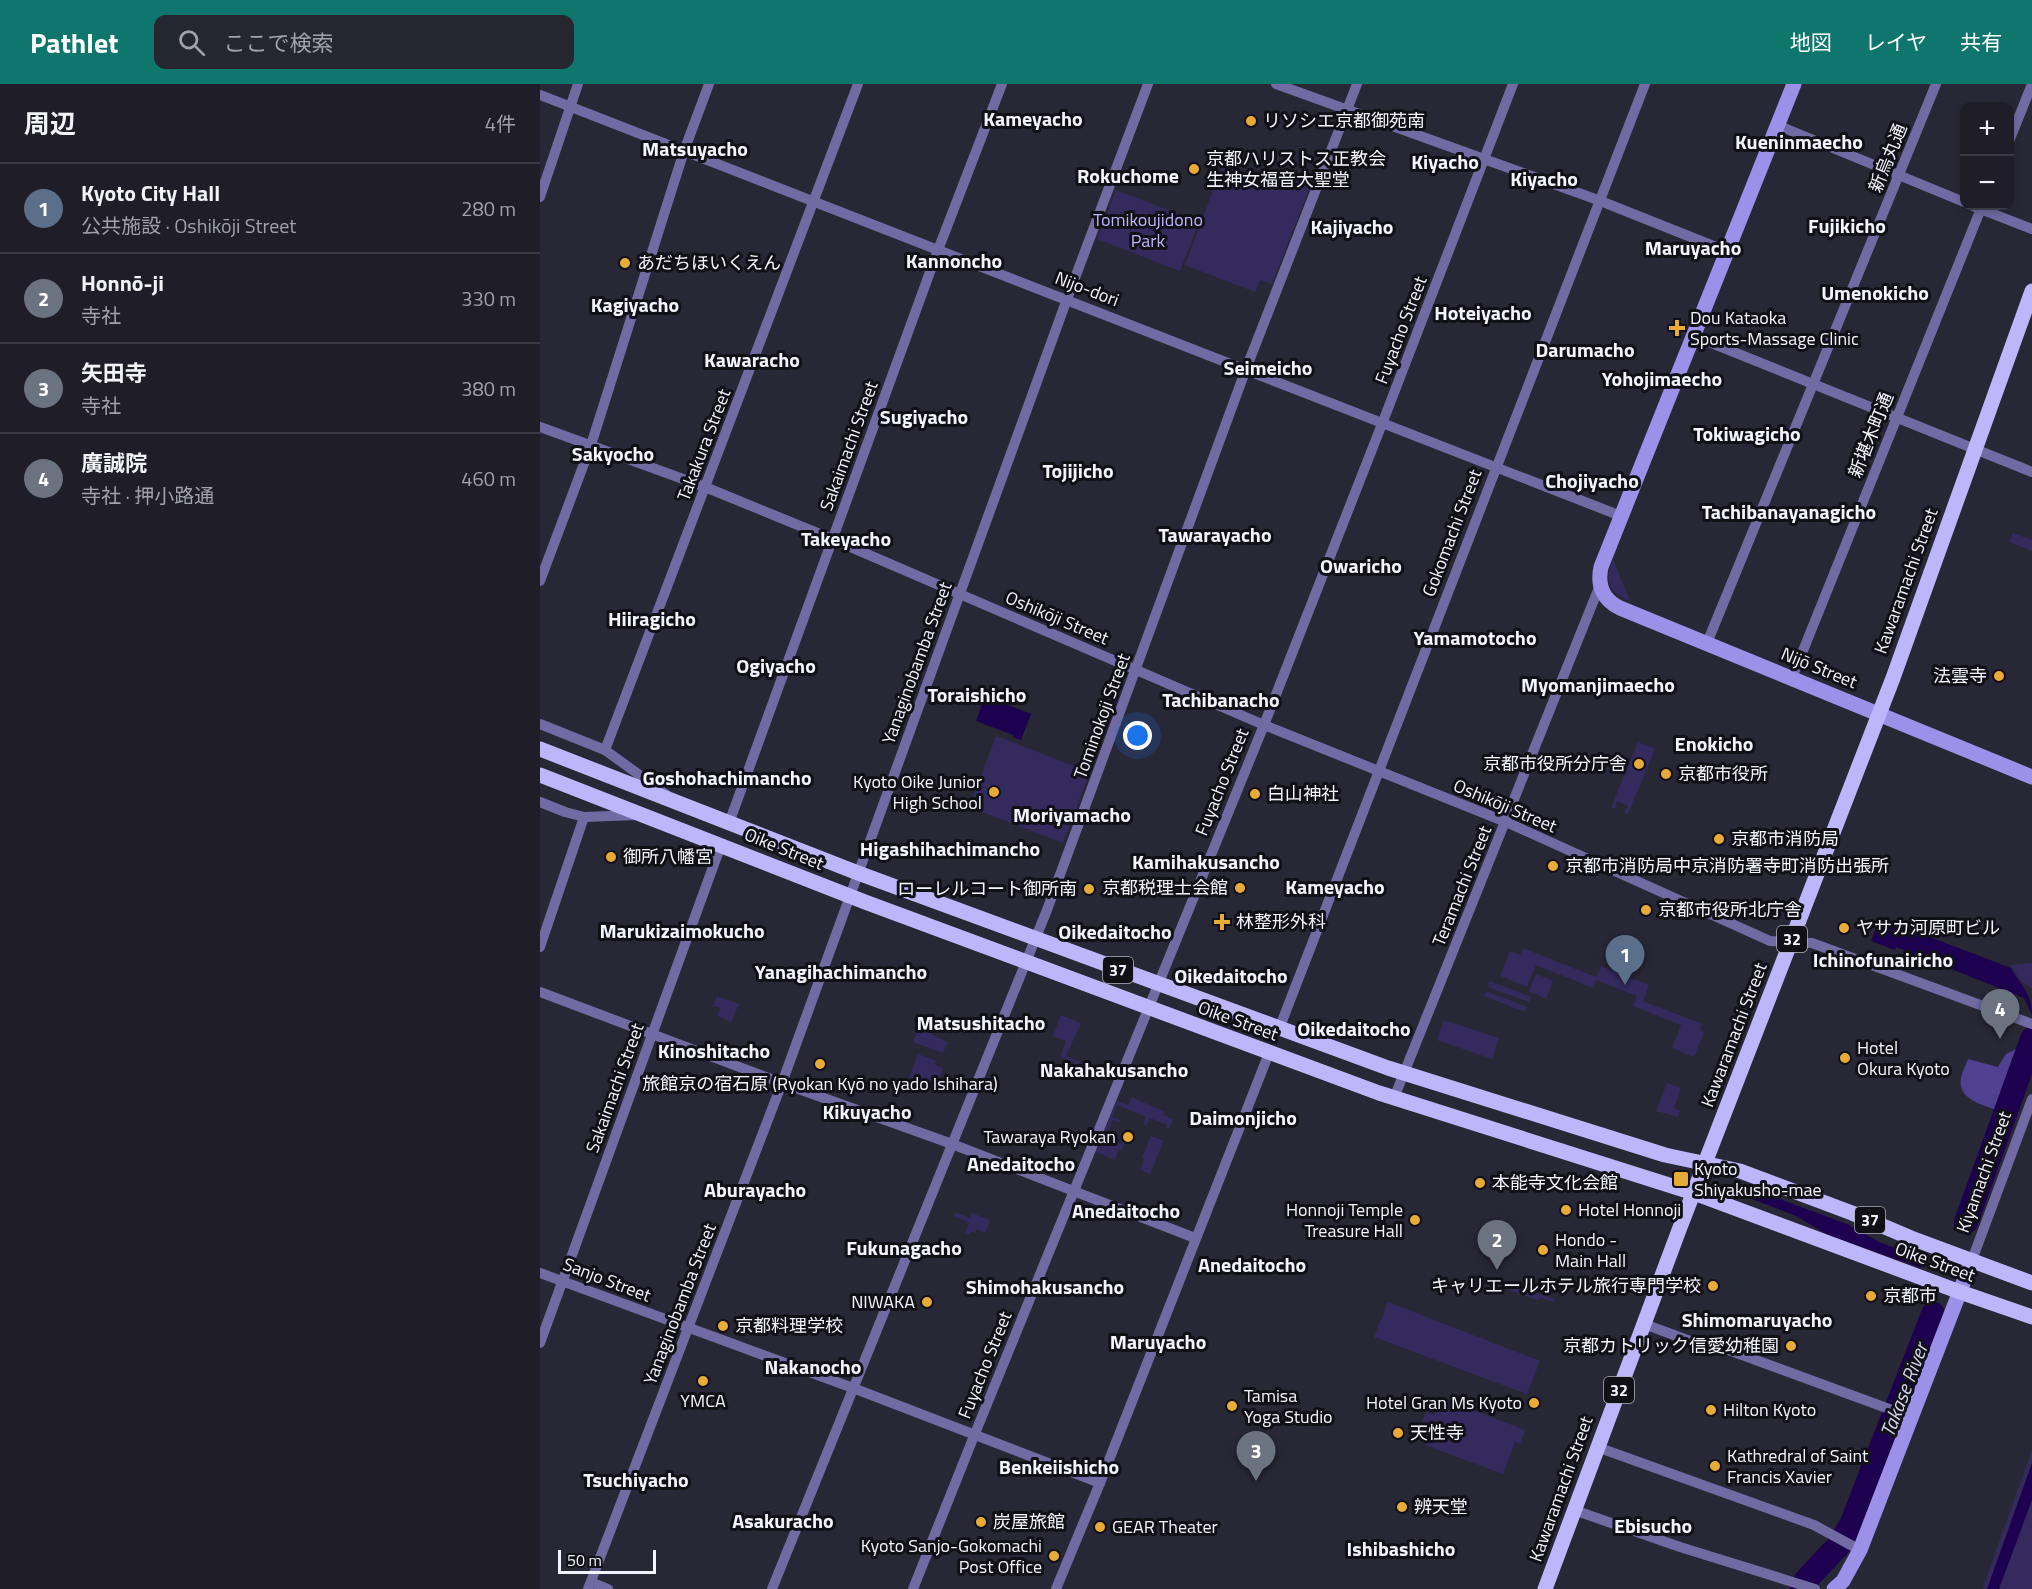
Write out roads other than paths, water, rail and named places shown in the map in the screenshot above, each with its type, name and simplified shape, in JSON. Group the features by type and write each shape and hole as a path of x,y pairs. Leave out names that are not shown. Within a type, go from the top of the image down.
{"main road":[{"name":"Kawaramachi Street","path":"1545,1589 1597,1447 1878,714 2032,291"},
{"name":"Oike Street","path":"540,749 858,873 1279,1029 1404,1073 1665,1155 1751,1175 2032,1283"},
{"name":"Oike Street","path":"540,775 850,896 1269,1053 1394,1098 1694,1193 2032,1317"}],"street":[{"path":"540,197 578,84"},
{"path":"540,581 591,445 684,151 709,84"},
{"name":"Takakura Street","path":"606,750 858,84"},
{"path":"938,250 1002,84"},
{"name":"Yanaginobamba Street","path":"589,1586 782,1083 1067,299 1148,84"},
{"path":"1276,84 1598,200 1726,251"},
{"name":"Tominokoji Street","path":"772,1589 1036,939 1246,369 1357,84"},
{"name":"Fuyacho Street","path":"913,1589 1264,725 1513,84"},
{"name":"Gokomachi Street","path":"1279,1029 1289,998 1598,200 1645,84"},
{"path":"1600,585 1600,567 1794,84"},
{"name":"新烏丸通","path":"1707,644 1936,84"},
{"path":"2014,129 2032,84"},
{"name":"Nijo-dori","path":"540,95 1621,516"},
{"path":"1777,124 1960,200"},
{"name":"新堪木町通","path":"1792,678 1978,210"},
{"path":"1986,210 2032,230"},
{"name":"Sakaimachi Street","path":"729,823 938,250"},
{"path":"1694,336 2032,472"},
{"name":"Oshikōji Street","path":"540,427 705,487 832,539 1264,725 1506,822 1770,941 1812,943 2032,1023"},
{"name":"Nijō Street","path":"1600,585 1604,595 1615,606 2032,777"},
{"name":"Teramachi Street","path":"1394,1098 1600,585"},
{"path":"540,724 606,750 677,803"},
{"path":"540,802 584,817 643,815"},
{"path":"540,947 584,817"},
{"name":"Sakaimachi Street","path":"540,1343 721,845"},
{"path":"540,992 952,1144 1196,1238"},
{"path":"1056,1589 1269,1053"},
{"name":"Kiyamachi Street","path":"1834,1589 1843,1581 1907,1415 1960,1292 2032,1100"},
{"name":"Sanjo Street","path":"540,1273 853,1388 1100,1483"},
{"path":"1644,1324 1693,1342 1723,1348 1907,1415"},
{"path":"1597,1447 1814,1526 1855,1547"},
{"path":"1574,1510 1680,1547 1812,1588"},
{"path":"589,1586 608,1589"}],"waterway":[{"name":"Takase River","path":"1966,1222 2032,1039"},
{"name":"Takase River","path":"1802,1589 1805,1581 1839,1545 1851,1525 1933,1314"}],"place":[{"name":"リソシエ京都御苑南","path":"1251,121"},
{"name":"京都ハリストス正教会 生神女福音大聖堂","path":"1194,169"},
{"name":"あだちほいくえん","path":"625,263"},
{"name":"Dou Kataoka Sports-Massage Clinic","path":"1677,328"},
{"name":"法雲寺","path":"1999,676"},
{"name":"京都市役所分庁舎","path":"1639,764"},
{"name":"京都市役所","path":"1666,774"},
{"name":"Kyoto Oike Junior High School","path":"994,792"},
{"name":"白山神社","path":"1255,794"},
{"name":"京都市消防局","path":"1719,839"},
{"name":"御所八幡宮","path":"611,857"},
{"name":"京都市消防局中京消防署寺町消防出張所","path":"1553,866"},
{"name":"京都税理士会館","path":"1240,888"},
{"name":"ローレルコート御所南","path":"1089,889"},
{"name":"京都市役所北庁舎","path":"1646,910"},
{"name":"林整形外科","path":"1222,922"},
{"name":"ヤサカ河原町ビル","path":"1844,928"},
{"name":"Kyoto City Hall","path":"1625,985"},
{"name":"廣誠院","path":"2000,1039"},
{"name":"Hotel Okura Kyoto","path":"1845,1058"},
{"name":"旅館京の宿石原 (Ryokan Kyō no yado Ishihara)","path":"820,1064"},
{"name":"Tawaraya Ryokan","path":"1128,1137"},
{"name":"Kyoto Shiyakusho-mae","path":"1681,1179"},
{"name":"本能寺文化会館","path":"1480,1183"},
{"name":"Hotel Honnoji","path":"1566,1210"},
{"name":"Honnoji Temple Treasure Hall","path":"1415,1220"},
{"name":"Hondo - Main Hall","path":"1543,1250"},
{"name":"Honnō-ji","path":"1497,1270"},
{"name":"キャリエールホテル旅行専門学校","path":"1713,1286"},
{"name":"京都市","path":"1871,1296"},
{"name":"NIWAKA","path":"927,1302"},
{"name":"京都料理学校","path":"723,1326"},
{"name":"京都カトリック信愛幼稚園","path":"1791,1346"},
{"name":"YMCA","path":"703,1381"},
{"name":"Hotel Gran Ms Kyoto","path":"1534,1403"},
{"name":"Tamisa Yoga Studio","path":"1232,1406"},
{"name":"Hilton Kyoto","path":"1711,1410"},
{"name":"天性寺","path":"1398,1433"},
{"name":"Kathredral of Saint Francis Xavier","path":"1715,1466"},
{"name":"矢田寺","path":"1256,1481"},
{"name":"辨天堂","path":"1402,1507"},
{"name":"炭屋旅館","path":"981,1522"},
{"name":"GEAR Theater","path":"1100,1527"},
{"name":"Kyoto Sanjo-Gokomachi Post Office","path":"1054,1556"}],"district":[{"name":"Kameyacho","path":"1033,119"},
{"name":"Kueninmaecho","path":"1799,142"},
{"name":"Matsuyacho","path":"695,149"},
{"name":"Kiyacho","path":"1445,162"},
{"name":"Rokuchome","path":"1128,176"},
{"name":"Kiyacho","path":"1544,179"},
{"name":"Fujikicho","path":"1847,226"},
{"name":"Kajiyacho","path":"1352,227"},
{"name":"Maruyacho","path":"1693,248"},
{"name":"Kannoncho","path":"954,261"},
{"name":"Umenokicho","path":"1875,293"},
{"name":"Kagiyacho","path":"635,305"},
{"name":"Hoteiyacho","path":"1483,313"},
{"name":"Darumacho","path":"1585,350"},
{"name":"Kawaracho","path":"752,360"},
{"name":"Seimeicho","path":"1268,368"},
{"name":"Yohojimaecho","path":"1662,379"},
{"name":"Sugiyacho","path":"924,417"},
{"name":"Tokiwagicho","path":"1747,434"},
{"name":"Sakyocho","path":"613,454"},
{"name":"Tojijicho","path":"1078,471"},
{"name":"Chojiyacho","path":"1592,481"},
{"name":"Tachibanayanagicho","path":"1789,512"},
{"name":"Tawarayacho","path":"1215,535"},
{"name":"Takeyacho","path":"846,539"},
{"name":"Owaricho","path":"1361,566"},
{"name":"Hiiragicho","path":"652,619"},
{"name":"Yamamotocho","path":"1475,638"},
{"name":"Ogiyacho","path":"776,666"},
{"name":"Myomanjimaecho","path":"1598,685"},
{"name":"Toraishicho","path":"977,695"},
{"name":"Tachibanacho","path":"1221,700"},
{"name":"Enokicho","path":"1714,744"},
{"name":"Goshohachimancho","path":"727,778"},
{"name":"Moriyamacho","path":"1072,815"},
{"name":"Higashihachimancho","path":"950,849"},
{"name":"Kamihakusancho","path":"1206,862"},
{"name":"Kameyacho","path":"1335,887"},
{"name":"Marukizaimokucho","path":"682,931"},
{"name":"Oikedaitocho","path":"1115,932"},
{"name":"Ichinofunairicho","path":"1883,960"},
{"name":"Yanagihachimancho","path":"841,972"},
{"name":"Oikedaitocho","path":"1231,976"},
{"name":"Matsushitacho","path":"981,1023"},
{"name":"Oikedaitocho","path":"1354,1029"},
{"name":"Kinoshitacho","path":"714,1051"},
{"name":"Nakahakusancho","path":"1114,1070"},
{"name":"Kikuyacho","path":"867,1112"},
{"name":"Daimonjicho","path":"1243,1118"},
{"name":"Anedaitocho","path":"1021,1164"},
{"name":"Aburayacho","path":"755,1190"},
{"name":"Anedaitocho","path":"1126,1211"},
{"name":"Fukunagacho","path":"904,1248"},
{"name":"Anedaitocho","path":"1252,1265"},
{"name":"Shimohakusancho","path":"1045,1287"},
{"name":"Shimomaruyacho","path":"1757,1320"},
{"name":"Maruyacho","path":"1158,1342"},
{"name":"Nakanocho","path":"813,1367"},
{"name":"Benkeiishicho","path":"1059,1467"},
{"name":"Tsuchiyacho","path":"636,1480"},
{"name":"Asakuracho","path":"783,1521"},
{"name":"Ebisucho","path":"1653,1526"},
{"name":"Ishibashicho","path":"1401,1549"}],"park label":[{"name":"Tomikoujidono Park","path":"1148,230"}]}
